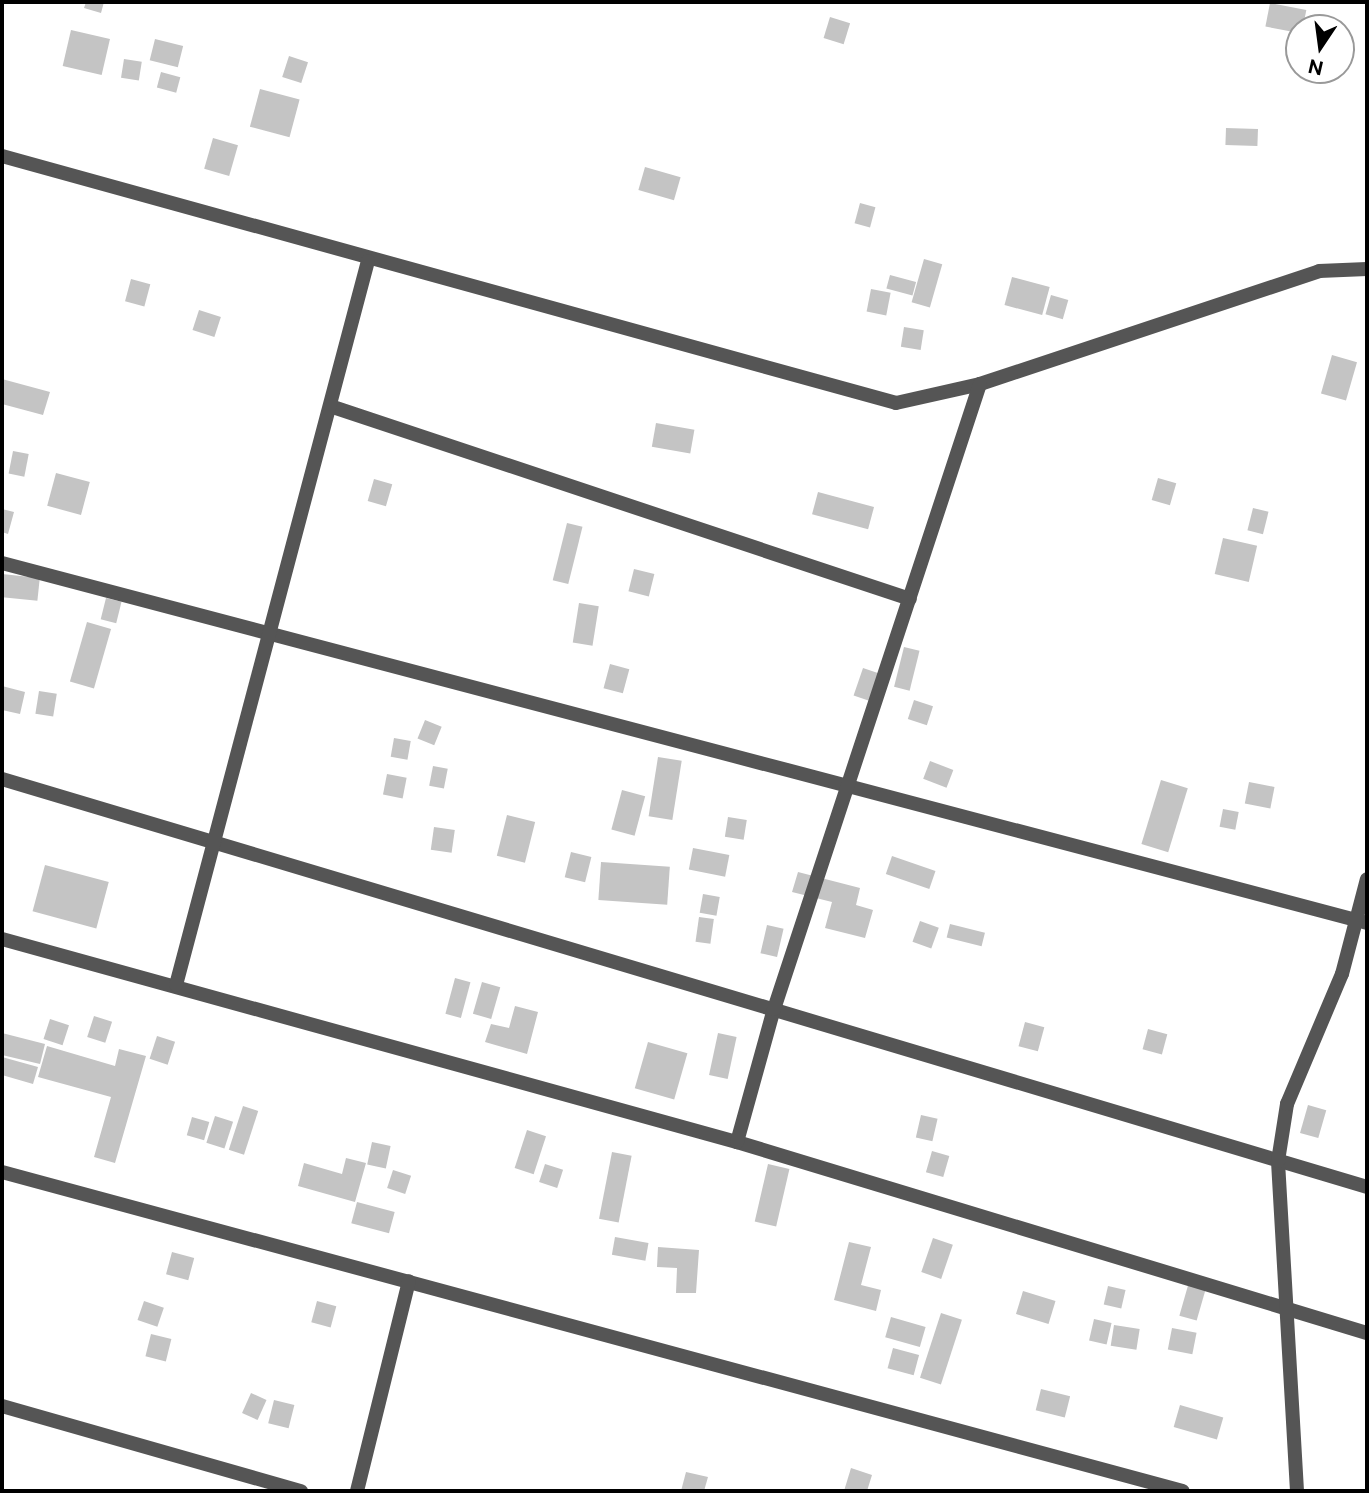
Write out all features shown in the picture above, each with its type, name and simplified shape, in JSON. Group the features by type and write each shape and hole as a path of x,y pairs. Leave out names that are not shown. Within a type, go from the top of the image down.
{"street":[{"path":"2,156 368,261 643,331 870,400 920,401 980,384 1319,271 1367,269"},
{"path":"176,985 271,638 368,261"},
{"path":"737,1142 774,1009 845,786 980,384"},
{"path":"330,406 910,599"},
{"path":"2,563 271,638 1362,922"},
{"path":"2,779 215,840 1367,1186"},
{"path":"1297,1491 1278,1161 1290,1094 1324,1020 1362,922 1367,879"},
{"path":"2,939 737,1142 1367,1333"},
{"path":"2,1172 1183,1491"},
{"path":"357,1491 410,1281"},
{"path":"2,1406 301,1491"}],"building":[{"path":"86,2 104,2 101,13 84,8"},
{"path":"1270,3 1306,10 1306,14 1285,14 1285,30 1265,27"},
{"path":"830,17 850,23 844,44 824,38"},
{"path":"71,30 110,39 102,75 63,66"},
{"path":"155,39 183,46 178,67 150,60"},
{"path":"289,56 308,62 301,83 282,77"},
{"path":"124,59 142,62 139,81 121,78"},
{"path":"161,72 180,77 176,93 157,87"},
{"path":"260,89 300,100 290,137 250,127"},
{"path":"1226,128 1258,129 1257,146 1225,145"},
{"path":"213,138 238,145 229,176 204,169"},
{"path":"645,167 681,177 674,200 638,190"},
{"path":"860,203 875,207 870,227 855,223"},
{"path":"924,259 942,264 930,307 912,302"},
{"path":"890,275 916,282 912,296 886,289"},
{"path":"1012,277 1050,287 1042,315 1004,305"},
{"path":"131,279 150,284 144,306 125,301"},
{"path":"871,289 891,293 886,315 867,312"},
{"path":"1051,295 1068,300 1063,319 1045,314"},
{"path":"199,310 221,317 214,337 193,330"},
{"path":"904,327 924,330 921,350 901,347"},
{"path":"1332,355 1357,362 1346,401 1321,393"},
{"path":"2,379 50,392 43,415 2,404"},
{"path":"656,423 694,430 690,453 652,447"},
{"path":"13,451 29,454 24,477 9,474"},
{"path":"56,473 90,482 81,515 47,506"},
{"path":"1158,478 1176,483 1170,505 1152,500"},
{"path":"374,479 392,484 386,506 368,501"},
{"path":"818,492 874,507 868,529 812,514"},
{"path":"1253,508 1269,512 1263,534 1247,530"},
{"path":"2,509 14,512 8,534 2,532"},
{"path":"567,523 583,527 568,584 553,580"},
{"path":"1223,538 1257,546 1249,582 1215,574"},
{"path":"634,569 654,574 649,596 628,591"},
{"path":"2,574 40,578 37,601 2,597"},
{"path":"106,598 122,602 116,623 101,619"},
{"path":"579,603 599,606 592,646 573,643"},
{"path":"87,622 111,629 94,688 70,682"},
{"path":"904,647 920,651 910,691 894,687"},
{"path":"610,664 629,669 623,693 604,688"},
{"path":"863,668 880,674 871,701 854,695"},
{"path":"2,686 25,692 20,714 2,710"},
{"path":"39,691 57,694 53,717 35,714"},
{"path":"914,700 933,706 927,725 908,719"},
{"path":"425,720 442,727 434,745 418,739"},
{"path":"394,738 411,741 407,760 391,757"},
{"path":"658,757 682,761 672,820 649,816"},
{"path":"930,761 953,770 947,788 923,779"},
{"path":"433,766 448,769 444,788 429,786"},
{"path":"387,774 407,778 403,798 383,795"},
{"path":"1161,780 1188,788 1168,852 1141,844"},
{"path":"1249,782 1275,787 1270,809 1245,804"},
{"path":"622,790 645,796 635,836 611,830"},
{"path":"1223,809 1239,812 1235,830 1220,827"},
{"path":"507,815 535,822 525,863 497,856"},
{"path":"728,817 747,820 744,840 725,837"},
{"path":"434,827 455,830 452,853 431,850"},
{"path":"693,848 729,855 725,877 689,870"},
{"path":"571,852 591,857 585,882 565,877"},
{"path":"892,856 935,871 929,889 886,874"},
{"path":"601,862 670,867 667,905 598,900"},
{"path":"45,865 109,882 96,928 33,911"},
{"path":"798,872 860,888 856,905 873,910 865,938 825,928 832,902 792,892"},
{"path":"703,894 720,897 716,916 700,913"},
{"path":"699,917 714,919 710,944 696,942"},
{"path":"920,921 939,928 931,949 912,942"},
{"path":"950,924 985,933 982,946 947,938"},
{"path":"767,925 784,929 777,957 760,953"},
{"path":"455,978 470,982 461,1018 445,1014"},
{"path":"482,982 500,987 491,1019 473,1014"},
{"path":"515,1006 538,1012 527,1054 485,1042 491,1024 509,1028"},
{"path":"94,1016 112,1022 105,1043 87,1037"},
{"path":"50,1019 69,1025 63,1045 44,1039"},
{"path":"1025,1022 1044,1027 1038,1051 1019,1046"},
{"path":"1148,1029 1167,1034 1162,1054 1143,1049"},
{"path":"2,1033 45,1044 40,1064 2,1055"},
{"path":"718,1033 737,1037 728,1079 709,1075"},
{"path":"157,1036 175,1042 168,1065 150,1059"},
{"path":"648,1042 687,1053 674,1099 635,1088"},
{"path":"47,1046 115,1066 119,1049 146,1056 115,1163 94,1157 111,1097 38,1077"},
{"path":"2,1057 38,1067 33,1084 2,1075"},
{"path":"1308,1105 1326,1110 1318,1138 1300,1133"},
{"path":"243,1106 258,1111 244,1155 229,1150"},
{"path":"921,1115 938,1119 932,1141 916,1137"},
{"path":"215,1116 233,1122 224,1149 206,1143"},
{"path":"192,1117 209,1122 204,1140 187,1135"},
{"path":"527,1130 546,1136 534,1174 515,1168"},
{"path":"372,1142 391,1146 386,1168 367,1164"},
{"path":"932,1151 949,1156 943,1177 926,1172"},
{"path":"612,1152 632,1156 619,1223 599,1219"},
{"path":"346,1158 366,1163 355,1202 298,1186 304,1163 342,1174"},
{"path":"545,1164 563,1170 557,1188 539,1182"},
{"path":"768,1164 789,1169 776,1226 755,1221"},
{"path":"393,1170 411,1176 405,1194 387,1188"},
{"path":"357,1202 395,1212 389,1233 351,1223"},
{"path":"615,1237 648,1243 645,1261 612,1255"},
{"path":"933,1238 953,1245 941,1279 921,1272"},
{"path":"849,1242 871,1247 861,1285 881,1290 876,1311 834,1300"},
{"path":"658,1247 699,1250 696,1293 676,1293 677,1268 657,1267"},
{"path":"172,1252 194,1258 188,1280 166,1274"},
{"path":"1189,1282 1206,1287 1197,1321 1179,1316"},
{"path":"1108,1286 1126,1290 1121,1309 1104,1305"},
{"path":"1023,1291 1056,1301 1048,1324 1016,1314"},
{"path":"144,1301 164,1308 157,1327 137,1320"},
{"path":"317,1301 336,1306 331,1327 311,1322"},
{"path":"941,1313 962,1320 941,1384 920,1378"},
{"path":"891,1317 926,1327 920,1347 885,1337"},
{"path":"1094,1319 1112,1323 1107,1344 1089,1340"},
{"path":"1114,1325 1140,1329 1136,1350 1111,1346"},
{"path":"1172,1328 1197,1333 1192,1354 1168,1350"},
{"path":"151,1334 171,1339 166,1361 145,1356"},
{"path":"893,1348 919,1355 914,1375 888,1368"},
{"path":"1041,1389 1070,1396 1065,1418 1036,1410"},
{"path":"251,1393 267,1400 258,1420 242,1413"},
{"path":"274,1400 294,1405 289,1428 268,1423"},
{"path":"1180,1405 1223,1417 1217,1440 1174,1427"},
{"path":"851,1468 872,1475 867,1491 844,1491"},
{"path":"686,1472 708,1477 704,1491 681,1491"}]}
